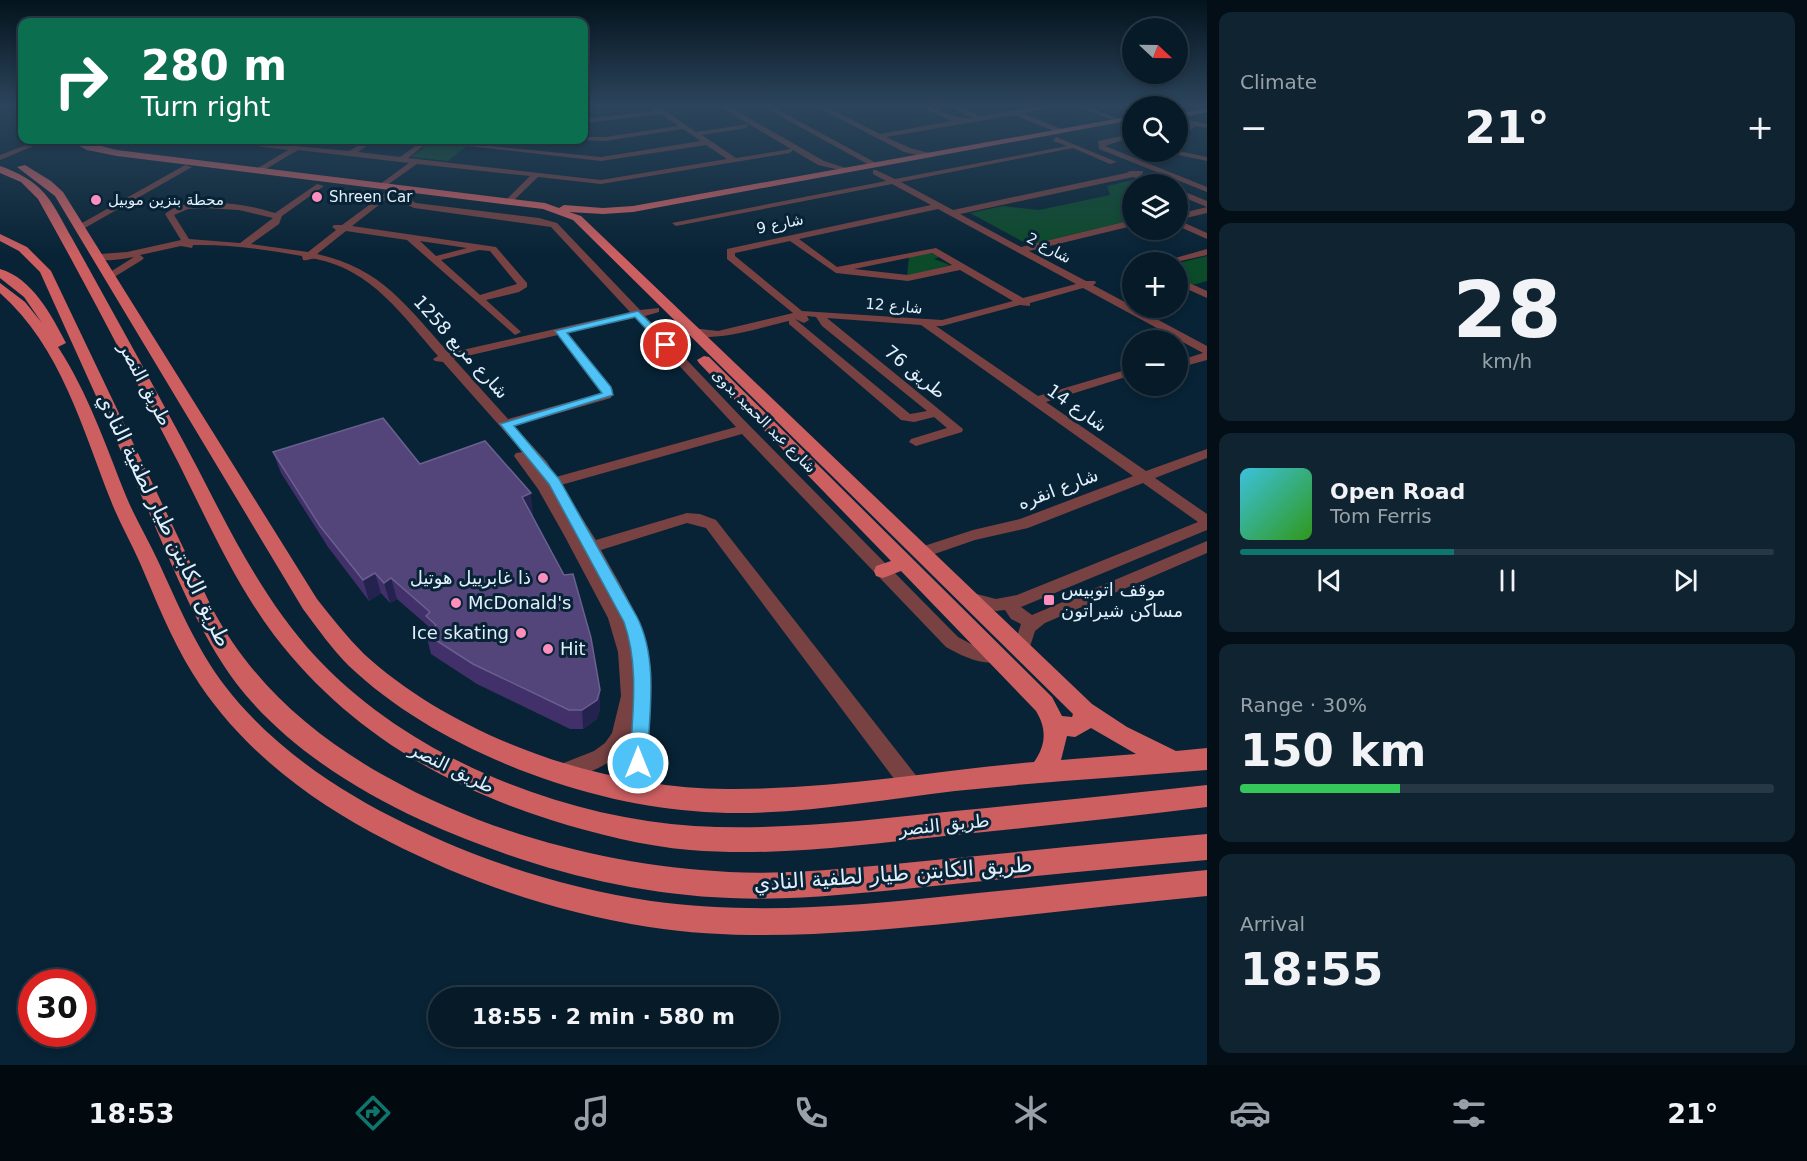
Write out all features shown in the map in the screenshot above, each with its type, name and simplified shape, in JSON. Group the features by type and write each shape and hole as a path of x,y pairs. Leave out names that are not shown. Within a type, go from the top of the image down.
{"main road":[{"name":"شارع عبد الحميد بدوى","path":"109,156 320,186 510,201 614,216 950,156"},
{"name":"شارع عبد الحميد بدوى","path":"143,156 532,212 563,221 643,308 912,558 966,598 1084,711 1119,734 1175,762"},
{"name":"شارع عبد الحميد بدوى","path":"614,216 820,168 878,169 903,156"},
{"name":"طريق النصر","path":"0,158 33,172 48,183 79,225 310,604 335,637 364,666 396,692 434,717 507,751 563,772 647,795 694,800 754,800 1041,772 1207,759"},
{"name":"طريق النصر","path":"0,168 24,180 42,197 116,329 212,512 278,626 305,661 340,695 381,730 431,761 488,787 552,809 620,828 691,837 765,840 837,836 1207,796"},
{"name":"شارع عبد الحميد بدوى","path":"544,206 572,215 598,231 912,558 996,656 1044,704 1056,725"},
{"name":"طريق الكابتن طيار لطفية النادي","path":"0,237 23,249 45,272 202,608 231,659 250,684 303,733 336,758 386,790 485,836 538,853 630,873 727,885 830,882 1207,847"},
{"path":"0,273 27,291 41,308 60,346 69,378"},
{"name":"طريق الكابتن طيار لطفية النادي","path":"0,287 24,307 69,378 110,470 119,500 183,638 223,700 250,730 316,787 354,811 432,851 486,873 575,899 652,914 738,921 844,920 1207,883"},
{"path":"883,571 912,558"},
{"path":"1041,772 1056,748 1056,725 1075,727 1083,721 1084,711"}],"street":[{"path":"256,171 281,156"},
{"path":"364,156 449,165 497,167 536,175 604,182 761,156"},
{"path":"401,160 407,156"},
{"path":"449,165 460,156"},
{"path":"567,156 604,159 624,156"},
{"path":"728,156 734,160"},
{"path":"798,156 820,168"},
{"path":"801,156 820,168"},
{"name":"شارع 2","path":"854,156 939,206 956,212"},
{"path":"676,223 1029,156"},
{"path":"1089,156 1137,174"},
{"path":"1098,156 1137,174"},
{"path":"1207,158 1193,156 1188,164 1207,169"},
{"path":"303,257 390,191 416,161"},
{"path":"1137,162 1207,190"},
{"path":"1161,172 1163,162"},
{"path":"79,225 185,167"},
{"path":"510,201 536,175"},
{"path":"956,212 1122,177"},
{"name":"شارع 2","path":"896,181 1206,349"},
{"path":"187,244 169,214 179,207 201,204 276,216 320,186"},
{"path":"1188,195 1207,205"},
{"path":"1188,210 1207,205"},
{"path":"1188,213 1207,205"},
{"name":"شارع 9","path":"799,319 728,254 736,249 939,206"},
{"path":"242,246 276,222 276,216"},
{"path":"1027,251 1122,226"},
{"path":"340,227 484,246 497,251 523,285 515,290 478,299"},
{"path":"1188,227 1207,236"},
{"path":"1027,251 1122,230"},
{"path":"408,236 515,332"},
{"path":"791,237 836,270 908,278 963,266"},
{"name":"شارع مربع 1258","path":"100,257 137,257 204,241 303,257 349,272 380,291 515,442 552,479 592,547 637,638 643,690 637,753 647,795"},
{"name":"شارع مربع 1258","path":"187,244 303,257"},
{"path":"434,259 484,246"},
{"path":"836,270 929,250 937,251 1026,304"},
{"path":"1188,257 1207,252"},
{"name":"شارع مربع 1258","path":"111,276 137,257"},
{"name":"شارع 2","path":"1093,286 1122,299"},
{"name":"شارع 12","path":"821,317 845,322 936,327 1093,286"},
{"path":"1188,286 1207,295"},
{"path":"1195,289 1207,286"},
{"path":"438,355 560,331 643,308"},
{"path":"438,355 515,332 643,308"},
{"path":"643,308 741,425 952,642 970,652 996,656"},
{"name":"شارع 12","path":"692,331 718,334 821,317 936,327"},
{"name":"طريق 76","path":"821,317 956,430 916,442"},
{"path":"1155,318 1206,349"},
{"path":"799,319 905,416 912,418 937,412"},
{"name":"شارع 12","path":"710,349 721,340 799,319"},
{"path":"834,330 845,322"},
{"name":"شارع 14","path":"936,327 1148,474 1207,510"},
{"path":"506,424 607,395 607,390 560,331"},
{"path":"1188,354 1206,349"},
{"path":"1188,359 1206,349"},
{"name":"شارع مربع 1258","path":"438,355 506,424 578,547 624,636 627,654 627,710 618,740 612,748 595,761 563,772"},
{"path":"1045,402 1122,375"},
{"path":"1045,402 1122,382"},
{"path":"552,479 741,425"},
{"name":"شارع انقره","path":"912,558 973,535 1023,524 1207,453"},
{"name":"شارع 14","path":"1148,474 1207,522"},
{"path":"592,547 687,519 700,519 711,524 911,785"},
{"path":"966,598 989,604 1010,604 1207,522"},
{"path":"1021,651 1023,635 1032,623 1207,547"},
{"path":"1010,604 1017,614 1032,623"}],"green space":[{"path":"413,156 455,156 448,161 411,157"},
{"path":"1122,182 1122,222 1029,245 970,213 1003,206 1039,210 1110,195 1107,186"},
{"path":"931,253 939,257 934,259 950,265 907,276 909,257"},
{"path":"1207,256 1207,281 1192,285 1188,283 1188,261"}],"building":[{"path":"383,418 420,464 485,441 531,493 522,497 564,575 573,574 591,638 600,690 597,700 582,710 569,710 473,664 426,634 436,625 426,616 430,612 391,578 384,583 375,573 363,580 320,526 273,452"}],"place":[{"name":"Shreen Car","path":"317,197"},
{"name":"محطة بنزين موبيل","path":"96,200"},
{"name":"ذا غابرييل هوتيل","path":"543,578"},
{"name":"موقف اتوبيس مساكن شيراتون","path":"1049,600"},
{"name":"McDonald's","path":"456,603"},
{"name":"Ice skating","path":"521,633"},
{"name":"Hit","path":"548,649"}],"route":[{"path":"638,763 637,743 643,690 640,654 631,621 554,482 506,424 604,398 607,395 607,390 560,331 638,314 666,345"}]}
